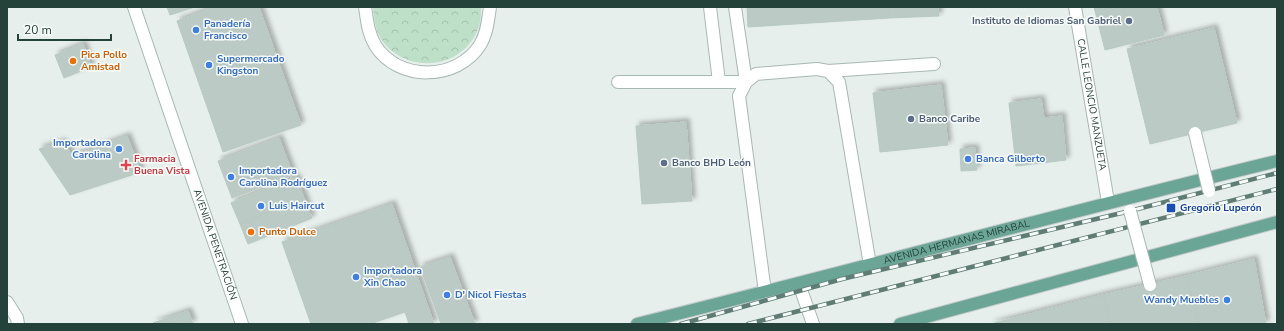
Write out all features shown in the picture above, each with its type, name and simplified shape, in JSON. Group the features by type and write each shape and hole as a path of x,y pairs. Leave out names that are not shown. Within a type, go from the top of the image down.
{"main road":[{"name":"AVENIDA HERMANAS MIRABAL","path":"636,324 799,284 1108,202 1277,161"},
{"path":"900,324 1277,222"}],"street":[{"name":"AVENIDA PENETRACIÓN","path":"134,7 242,324"},
{"path":"365,7 367,27 376,46 390,61 408,70 428,74 448,70 466,60 480,45 487,27 490,7"},
{"path":"710,7 719,82"},
{"path":"735,7 746,82"},
{"name":"CALLE LEONCIO MANZUETA","path":"1075,7 1108,202"},
{"path":"765,292 739,96 746,82 756,74 817,69 828,71 934,64"},
{"path":"828,71 839,82 870,265"},
{"path":"618,82 746,82"},
{"path":"1196,133 1209,191"},
{"path":"1130,211 1150,285"},
{"path":"799,284 813,324"},
{"path":"7,302 17,318 18,324"}],"green space":[{"path":"373,7 481,7 481,19 474,38 464,50 451,58 436,62 421,63 406,59 392,51 381,39 374,19"}],"building":[{"path":"167,7 195,7 170,15"},
{"path":"216,7 259,7 301,125 223,152 177,21"},
{"path":"747,7 888,7 889,18 748,27"},
{"path":"888,7 938,7 939,16 889,18"},
{"name":"Instituto de Idiomas San Gabriel","path":"1094,7 1157,7 1164,35 1105,50"},
{"path":"1214,28 1237,123 1150,144 1127,49"},
{"name":"Pica Pollo Amistad","path":"83,44 91,67 64,78 55,55"},
{"name":"Banco Caribe","path":"941,85 948,145 880,152 873,93"},
{"path":"1041,99 1044,118 1062,116 1066,160 1016,166 1009,103"},
{"name":"Banco BHD León","path":"686,122 692,201 642,204 636,126"},
{"path":"127,136 141,172 70,195 39,149 62,142 73,156"},
{"path":"279,138 293,175 232,198 218,161"},
{"name":"Banca Gilberto","path":"975,148 977,170 961,171 960,149"},
{"path":"296,177 304,198 240,224 231,203"},
{"path":"304,198 312,218 248,244 240,224"},
{"name":"Importadora Xin Chao","path":"392,204 434,324 409,324 405,312 370,324 311,324 282,242"},
{"name":"D' Nicol Fiestas","path":"450,257 475,324 441,324 420,267"},
{"name":"Wandy Muebles","path":"1254,259 1266,324 1199,324 1186,276"},
{"path":"1186,276 1199,324 1111,324 1103,295"},
{"path":"1103,295 1111,324 991,324"},
{"path":"188,311 193,324 153,323"}],"railway":[{"path":"681,324 842,279 1130,211 1277,173"},
{"path":"748,324 1277,189"}],"place":[{"name":"Instituto de Idiomas San Gabriel","path":"1129,21"},
{"name":"Panadería Francisco","path":"196,30"},
{"name":"Pica Pollo Amistad","path":"73,61"},
{"name":"Supermercado Kingston","path":"209,65"},
{"name":"Banco Caribe","path":"911,119"},
{"name":"Importadora Carolina","path":"119,149"},
{"name":"Banca Gilberto","path":"968,159"},
{"name":"Banco BHD León","path":"664,163"},
{"name":"Farmacia Buena Vista","path":"126,165"},
{"name":"Importadora Carolina Rodríguez","path":"231,177"},
{"name":"Luis Haircut","path":"261,206"},
{"name":"Gregorio Luperón","path":"1171,208"},
{"name":"Punto Dulce","path":"251,232"},
{"name":"Importadora Xin Chao","path":"356,277"},
{"name":"D' Nicol Fiestas","path":"447,295"},
{"name":"Wandy Muebles","path":"1227,300"}]}
